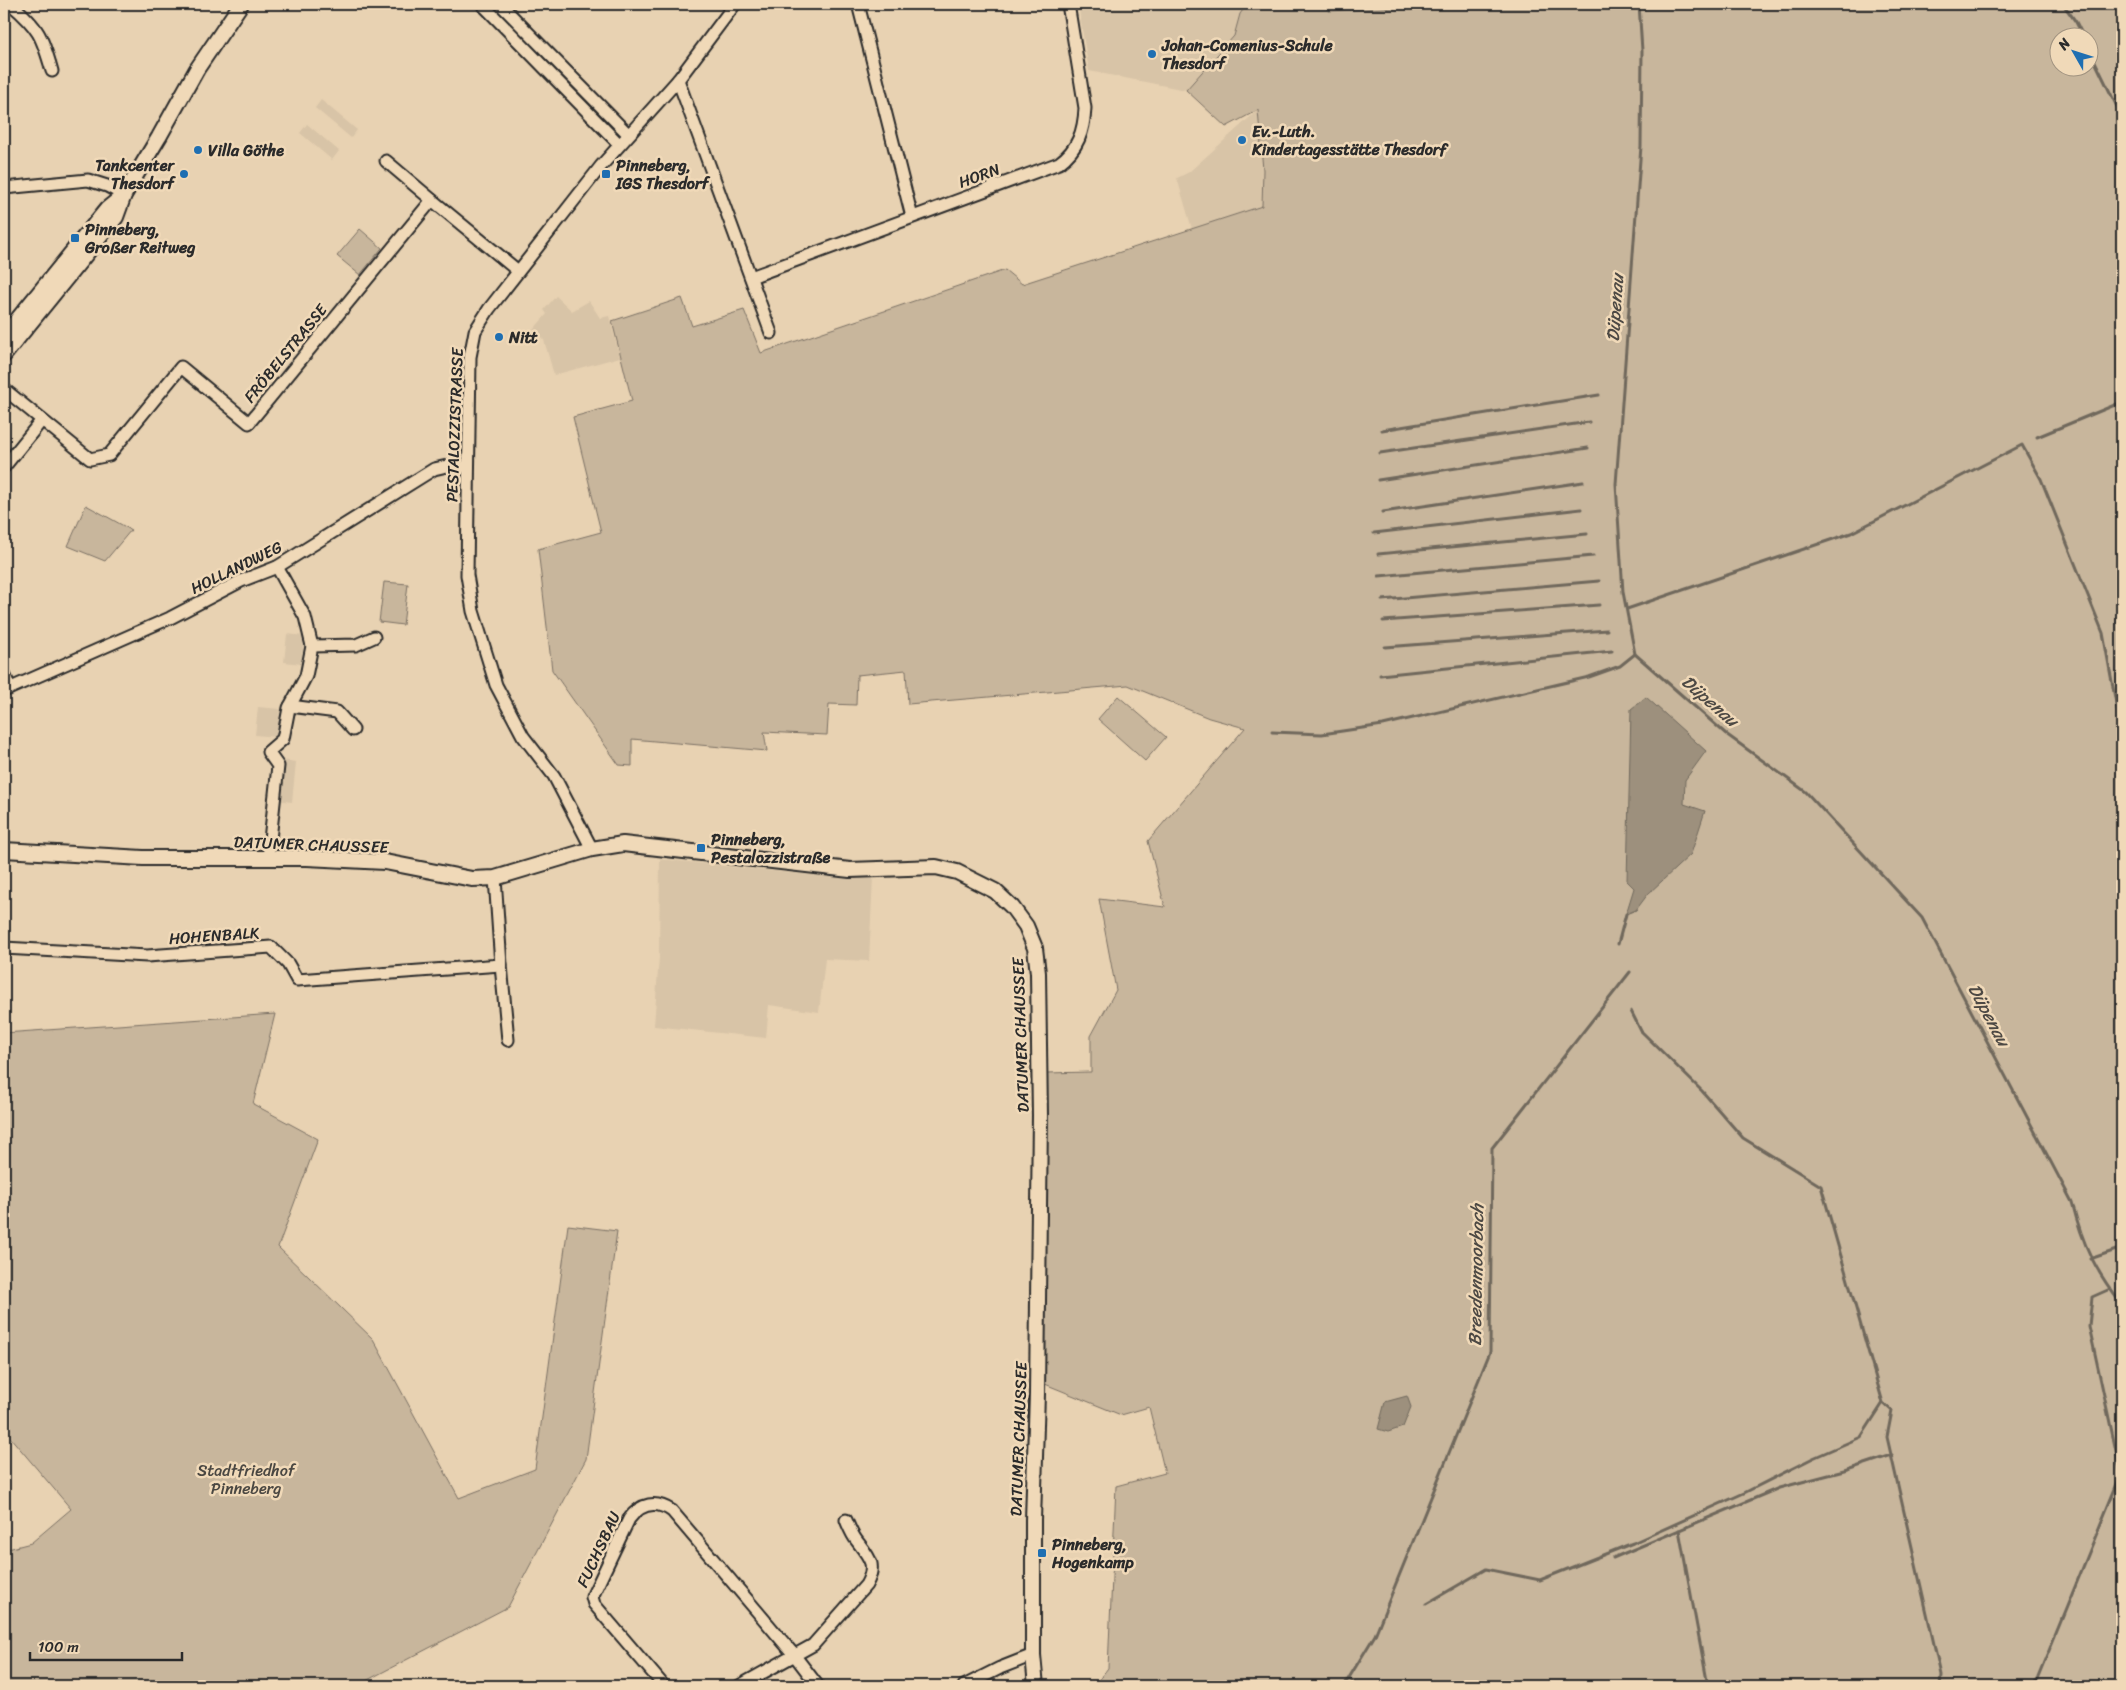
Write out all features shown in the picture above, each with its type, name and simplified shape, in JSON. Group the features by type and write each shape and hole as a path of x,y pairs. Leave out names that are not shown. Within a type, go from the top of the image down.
{"street":[{"path":"11,4 36,27 43,40 52,71"},
{"path":"4,355 116,217 124,195 197,69 241,4"},
{"path":"482,4 619,144"},
{"path":"500,4 628,134"},
{"name":"PESTALOZZISTRASSE","path":"592,849 554,776 524,736 496,686 473,611 467,575 470,357 475,331 518,271 619,144 678,80 735,4"},
{"path":"858,4 912,217"},
{"name":"HORN","path":"751,277 1058,163 1071,154 1079,140 1084,123 1085,108 1068,4"},
{"path":"678,80 771,334"},
{"path":"386,161 518,271"},
{"path":"4,188 88,180 102,184 124,195"},
{"path":"4,336 107,209 124,195"},
{"name":"FRÖBELSTRASSE","path":"4,389 90,459 109,455 181,367 249,423 432,200"},
{"path":"4,467 42,420"},
{"name":"HOLLANDWEG","path":"4,674 7,689 170,618 241,581 277,567 434,469 447,466 468,468"},
{"path":"268,858 278,766 268,752 283,739 290,706 306,676 312,646 305,616 277,567"},
{"path":"312,646 356,646 374,637"},
{"path":"290,706 337,712 353,730"},
{"name":"DATUMER CHAUSSEE","path":"4,850 143,858 268,858 385,862 472,879 495,878 592,849 623,844 850,870 936,867 957,872 995,891 1012,907 1026,926 1035,948 1038,973 1040,1115 1037,1394 1033,1520 1033,1655 1036,1686"},
{"path":"495,878 508,1040"},
{"name":"HOHENBALK","path":"4,948 148,956 271,947 288,964 297,980 501,965"},
{"name":"FUCHSBAU","path":"664,1686 594,1604 592,1598 629,1519 636,1509 649,1504 662,1504 672,1511 795,1656 818,1686"},
{"path":"739,1686 813,1645 866,1585 872,1575 872,1565 846,1520"},
{"path":"964,1686 1000,1668 1033,1655"}],"shaded area":[{"name":"Johan-Comenius-Schule Thesdorf","path":"1078,4 1247,4 1240,14 1234,36 1186,90 1089,71"},
{"name":"Johan-Comenius-Schule Thesdorf","path":"1321,4 1463,4 1329,11"},
{"path":"321,100 357,130 351,138 315,108"},
{"name":"Ev.-Luth. Kindertagesstätte Thesdorf","path":"1258,110 1263,170 1262,206 1192,229 1177,178 1189,172"},
{"path":"307,124 339,151 332,160 300,133"},
{"path":"556,296 572,311 589,301 600,318 609,316 620,357 554,375 544,340 533,330 547,314 544,310"},
{"path":"287,634 304,636 302,664 284,662"},
{"path":"1646,697 1706,751 1685,780 1684,804 1705,811 1691,854 1648,894 1636,910 1626,914 1634,888 1627,881 1631,709"},
{"path":"258,707 280,709 277,737 255,735"},
{"path":"281,760 296,762 292,802 276,800"},
{"path":"660,859 851,879 873,877 869,961 825,959 819,1012 769,1005 766,1038 654,1026 659,957"},
{"path":"1407,1396 1411,1407 1403,1427 1388,1432 1378,1429 1385,1402"}],"green space":[{"path":"1247,4 1321,4 1329,11 1463,4 2122,4 2122,1686 1094,1686 1108,1668 1116,1486 1165,1473 1149,1407 1121,1415 1045,1384 1046,1073 1091,1072 1091,1036 1116,990 1099,899 1165,907 1148,841 1245,728 1209,718 1128,685 908,704 906,670 857,675 856,705 829,704 827,735 764,732 767,751 632,739 632,766 619,765 552,670 538,549 601,532 573,417 632,401 612,321 682,298 692,326 744,310 761,353 1005,270 1022,284 1262,206 1263,170 1258,110 1226,127 1186,90 1234,36 1240,14"},
{"path":"360,229 382,248 360,275 337,256"},
{"path":"86,505 131,530 105,561 68,546"},
{"path":"384,582 408,584 403,625 379,622"},
{"path":"1118,696 1166,737 1145,761 1098,719"},
{"name":"Stadtfriedhof Pinneberg","path":"275,1014 253,1104 318,1139 278,1247 373,1339 459,1498 535,1469 568,1225 617,1231 586,1459 508,1607 356,1686 4,1686 4,1550 31,1543 71,1509 4,1430 4,1033"}],"waterway":[{"name":"Düpenau","path":"1639,4 1642,51 1641,146 1616,484 1623,592 1635,654 1726,734 1806,792 1922,918 2072,1202 2081,1232 2097,1269 2122,1305"},
{"path":"2063,4 2079,28"},
{"path":"2098,68 2122,117"},
{"path":"1382,430 1599,395"},
{"path":"2037,437 2122,402"},
{"path":"1380,453 1589,422"},
{"path":"1627,609 1851,533 2022,445 2041,479 2103,633 2122,736"},
{"path":"1378,480 1588,448"},
{"path":"1383,512 1583,482"},
{"path":"1374,533 1581,509"},
{"path":"1378,554 1587,534"},
{"path":"1379,576 1593,556"},
{"path":"1382,600 1599,581"},
{"path":"1383,621 1599,605"},
{"path":"1385,647 1607,630"},
{"path":"1380,675 1612,651"},
{"path":"1272,732 1322,734 1383,725 1589,677 1620,666 1635,654"},
{"path":"1618,944 1626,914"},
{"name":"Breedenmoorbach","path":"1344,1686 1375,1635 1490,1352 1492,1148 1630,972"},
{"path":"1631,1011 1641,1031 1702,1091 1743,1138 1821,1186 1883,1403 1892,1411 1887,1437 1941,1675 1940,1686"},
{"path":"2090,1259 2122,1248"},
{"path":"2031,1686 2037,1680 2121,1474 2089,1326 2092,1297 2110,1289"},
{"path":"1426,1604 1486,1569 1540,1580 1633,1543 1861,1437 1883,1403"},
{"path":"1613,1558 1779,1488 1844,1471 1892,1455"},
{"path":"1679,1530 1708,1686"},
{"path":"1349,1679 1360,1686"}],"place":[{"name":"Johan-Comenius-Schule Thesdorf","path":"1152,54"},
{"name":"Ev.-Luth. Kindertagesstätte Thesdorf","path":"1242,140"},
{"name":"Villa Göthe","path":"198,150"},
{"name":"Tankcenter Thesdorf","path":"184,174"},
{"name":"Pinneberg, IGS Thesdorf","path":"606,174"},
{"name":"Pinneberg, Großer Reitweg","path":"75,238"},
{"name":"Nitt","path":"499,337"},
{"name":"Pinneberg, Pestalozzistraße","path":"701,848"},
{"name":"Pinneberg, Hogenkamp","path":"1042,1553"}]}
